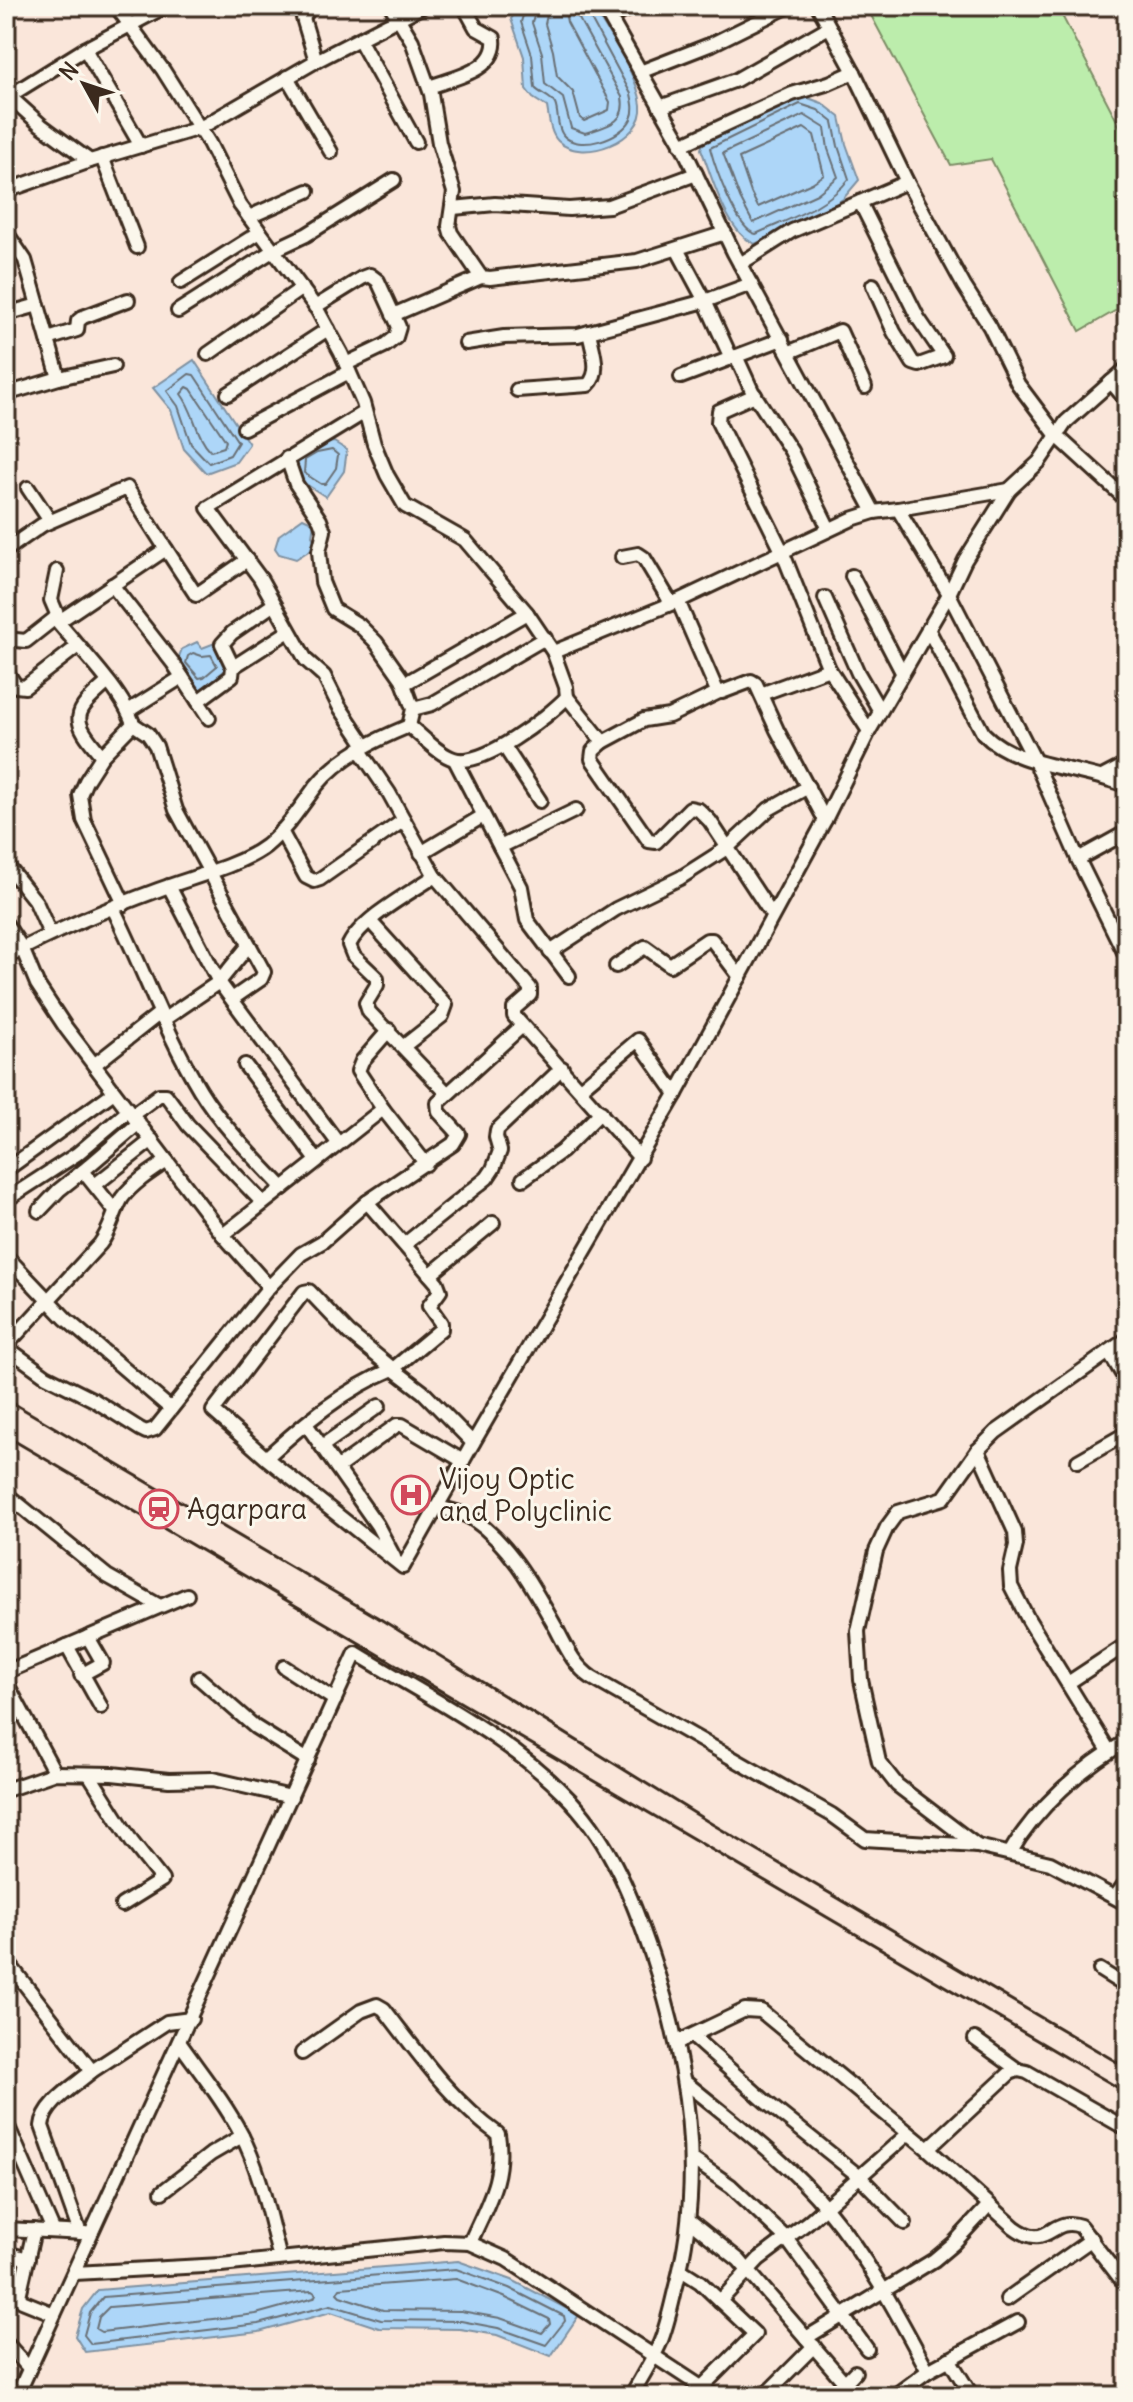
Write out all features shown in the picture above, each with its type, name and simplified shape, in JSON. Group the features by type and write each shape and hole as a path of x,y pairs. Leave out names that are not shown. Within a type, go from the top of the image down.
{"street":[{"path":"116,6 163,70 200,128 240,205 302,288 328,329 348,368 387,475 405,506 465,540 527,613 554,653 567,697 603,742"},
{"path":"137,247 96,159 41,125 7,97 85,49 166,6"},
{"path":"311,6 303,18 316,61"},
{"path":"391,6 412,41 429,87 439,143 454,192 449,226 451,233 481,277"},
{"path":"6,191 96,159 200,128 316,61 423,6"},
{"path":"429,87 489,61 495,47 494,38 476,28 464,6"},
{"path":"637,6 606,12 681,145 740,264 874,512"},
{"path":"640,72 712,44 789,6"},
{"path":"818,6 907,182 990,327 1018,384 1057,436 1127,500"},
{"path":"660,107 736,80 829,27"},
{"path":"359,39 416,142"},
{"path":"85,49 141,146"},
{"path":"681,145 792,94 854,72"},
{"path":"287,77 331,152"},
{"path":"453,208 495,204 569,209 609,206 696,174"},
{"path":"178,311 394,180"},
{"path":"740,264 792,231 907,182"},
{"path":"249,217 308,191"},
{"path":"860,202 918,318 944,356 915,365 873,285"},
{"path":"181,282 260,232"},
{"path":"393,315 481,277 637,261 725,233"},
{"path":"7,235 25,260 59,378"},
{"path":"677,249 755,395 791,451 829,529"},
{"path":"244,428 396,337 399,327 378,281 370,275 315,307"},
{"path":"466,343 504,337 548,337 589,332 705,301 751,284"},
{"path":"208,354 302,288"},
{"path":"883,307 906,294"},
{"path":"48,339 77,330 79,319 128,300"},
{"path":"6,314 38,305"},
{"path":"228,394 328,329"},
{"path":"790,352 840,331 865,387"},
{"path":"517,390 588,385 595,379 596,372 589,332"},
{"path":"681,377 782,339"},
{"path":"6,394 113,366"},
{"path":"400,1563 437,1507 640,1158 825,820 869,731 949,594 965,560 1009,490 1039,462 1066,422 1127,368"},
{"path":"1111,382 1127,401"},
{"path":"755,395 719,411 718,422 782,551 829,669 869,731"},
{"path":"365,412 208,508 247,560 306,660 324,676 435,876 530,988 530,995 514,1009 514,1016 640,1158"},
{"path":"287,458 296,484 324,531 319,551 322,582 333,609 359,625 376,642 404,684 413,709 409,726"},
{"path":"28,488 50,521"},
{"path":"6,550 50,521 127,488 196,595 247,560"},
{"path":"554,653 674,602 829,529 874,512 1009,490"},
{"path":"898,509 949,594 1035,761 1078,859 1127,958"},
{"path":"166,549 58,622 128,711 133,724 148,734 156,746 176,810 264,975 232,999"},
{"path":"622,557 638,554 644,558 674,602 719,692"},
{"path":"6,639 26,641 54,619 57,614 51,600 57,571"},
{"path":"852,576 902,672"},
{"path":"112,585 209,718"},
{"path":"825,598 858,673 880,711"},
{"path":"198,701 232,676 233,667 222,644 232,633 274,604"},
{"path":"404,684 527,613"},
{"path":"928,629 983,733 1005,750 1035,761 1104,776 1127,786"},
{"path":"233,667 289,631"},
{"path":"413,709 432,704 545,638"},
{"path":"6,671 16,686 25,687 78,646"},
{"path":"761,694 829,669"},
{"path":"128,711 182,677"},
{"path":"772,915 710,821 695,807 684,812 656,842 649,841 592,759 593,751 603,742 644,720 669,716 719,692 751,681 761,694 825,820"},
{"path":"102,756 82,729 79,716 82,706 107,683"},
{"path":"455,760 468,759 504,746 557,708 567,697"},
{"path":"133,724 102,756 86,781 80,795 84,820 162,1017 206,1100 283,1188"},
{"path":"6,957 50,934 265,847 297,815 319,783 362,747 409,726"},
{"path":"409,726 455,760 521,887 527,920 569,976"},
{"path":"504,746 540,801"},
{"path":"1104,776 1127,764"},
{"path":"550,952 606,915 680,878 727,848 761,815 808,787"},
{"path":"500,847 576,810"},
{"path":"421,853 483,816"},
{"path":"281,831 306,877 314,881 404,820"},
{"path":"1078,859 1127,832"},
{"path":"6,864 36,902 50,934"},
{"path":"435,876 370,921 351,940 349,950 377,978 377,985 366,1003 369,1012 447,1093"},
{"path":"169,886 219,982 338,1143"},
{"path":"370,921 446,1005 442,1016 404,1046"},
{"path":"6,924 22,948 37,984 94,1065 223,1235 269,1287"},
{"path":"616,966 645,947 670,965 707,940 712,940 740,977"},
{"path":"94,1065 219,982 249,945"},
{"path":"167,1161 125,1194 115,1211 108,1234 6,1346 46,1376 94,1400 146,1432 155,1429 269,1287 301,1254 317,1245 367,1202 458,1139 456,1129 437,1108 447,1093 522,1026"},
{"path":"389,1030 362,1061 358,1071 426,1164"},
{"path":"580,1089 638,1040 676,1094"},
{"path":"245,1065 316,1159"},
{"path":"405,1244 491,1174 500,1151 497,1130 562,1068"},
{"path":"6,1170 114,1092"},
{"path":"6,1200 133,1116 159,1095 166,1095 188,1125 263,1203"},
{"path":"223,1235 383,1109"},
{"path":"523,1179 562,1151 601,1112"},
{"path":"39,1211 117,1141 133,1116"},
{"path":"95,1185 152,1140"},
{"path":"117,1141 150,1173"},
{"path":"83,1171 115,1211"},
{"path":"266,1458 353,1389 393,1369 441,1329 441,1323 429,1306 440,1291 405,1244 367,1202"},
{"path":"430,1275 493,1223"},
{"path":"6,1256 46,1301 171,1409"},
{"path":"400,1563 266,1458 213,1411 304,1292 312,1292 349,1333 423,1392 473,1443"},
{"path":"977,1846 897,1785 879,1762 861,1680 858,1631 876,1551 898,1512 944,1498 978,1450 996,1432 1127,1339"},
{"path":"1109,1352 1127,1382"},
{"path":"322,1446 379,1406"},
{"path":"306,1424 400,1563"},
{"path":"337,1468 397,1425 463,1461"},
{"path":"1078,1461 1127,1433"},
{"path":"978,1450 1017,1539 1010,1566 1011,1586 1109,1751"},
{"path":"6,1494 107,1576 158,1605"},
{"path":"437,1507 475,1520 508,1553 532,1585 576,1665 592,1678 832,1815 859,1837 908,1844 977,1846 1010,1853 1050,1863 1127,1904"},
{"path":"6,1672 187,1595"},
{"path":"81,1675 103,1663 88,1637"},
{"path":"1068,1683 1127,1644"},
{"path":"67,1646 101,1707"},
{"path":"17,2396 75,2273 86,2233 191,2019 356,1653 538,1770 572,1802 598,1836 630,1892 678,2042 692,2159 689,2220 681,2270 662,2339 631,2396"},
{"path":"284,1667 335,1700"},
{"path":"199,1678 255,1727 308,1760"},
{"path":"6,1682 55,1773"},
{"path":"1010,1853 1020,1835 1045,1805 1109,1751 1127,1741"},
{"path":"6,1790 55,1773 169,1780 213,1779 291,1797"},
{"path":"89,1774 132,1842 162,1880 122,1905"},
{"path":"1115,1897 1127,1881"},
{"path":"6,1960 92,2071"},
{"path":"1100,1970 1127,1987"},
{"path":"302,2053 361,2011 377,2005 384,2009 419,2057 458,2100 479,2121 498,2134 501,2155 498,2178 470,2243"},
{"path":"678,2042 745,2010 761,2011 928,2149 1014,2227 1031,2238 1074,2223 1080,2226 1127,2287"},
{"path":"86,2233 42,2126 43,2119 53,2105 92,2071 167,2022 191,2019"},
{"path":"692,2036 766,2102 860,2177 905,2223"},
{"path":"975,2039 1018,2070 1027,2072 1127,2129"},
{"path":"179,2042 242,2136 256,2170 278,2251"},
{"path":"928,2149 1010,2073 1018,2070"},
{"path":"684,2081 778,2160 826,2207 885,2291 928,2371"},
{"path":"6,2122 53,2230"},
{"path":"720,2301 748,2271 908,2134"},
{"path":"162,2192 211,2154 242,2136"},
{"path":"692,2159 731,2186 786,2238 867,2349"},
{"path":"764,2396 810,2342 844,2315 942,2254 989,2205"},
{"path":"689,2220 722,2244 748,2271 845,2383"},
{"path":"6,2229 86,2233"},
{"path":"34,2230 20,2299 54,2314"},
{"path":"1007,2299 1092,2239"},
{"path":"75,2273 221,2265 444,2242 470,2243 506,2259 715,2396"},
{"path":"6,2253 28,2259"},
{"path":"681,2270 700,2282 755,2334 702,2387"},
{"path":"894,2396 928,2371 1018,2322"},
{"path":"6,2343 29,2368"},
{"path":"949,2359 972,2396"},
{"path":"832,2396 855,2372"}],"green space":[{"path":"866,6 1057,6 1127,140 1127,304 1080,331 991,159 951,165"}],"water":[{"path":"520,6 592,6 621,54 639,93 640,118 623,138 610,145 582,150 569,148 555,138 547,107 526,89 524,57 511,19"},
{"path":"800,95 822,103 840,117 859,180 843,199 826,210 755,244 745,238 728,216 701,149 704,140"},
{"path":"194,360 249,444 236,462 206,473 184,449 171,410 153,388"},
{"path":"334,442 347,450 344,471 326,497 295,477 295,457 314,445"},
{"path":"303,518 314,523 312,536 318,545 296,559 279,554 275,548 279,535"},
{"path":"197,642 202,648 215,643 229,667 200,691 176,664 182,649"},
{"path":"458,2261 512,2280 579,2315 551,2356 497,2335 460,2329 379,2328 331,2312 259,2332 85,2352 75,2336 83,2309 98,2290"}],"railway":[{"path":"6,1399 377,1617 712,1824 1127,2068"},
{"path":"6,1436 1127,2093"}],"place":[{"name":"Vijoy Optic and Polyclinic","path":"411,1495"},
{"name":"Agarpara","path":"159,1509"}]}
